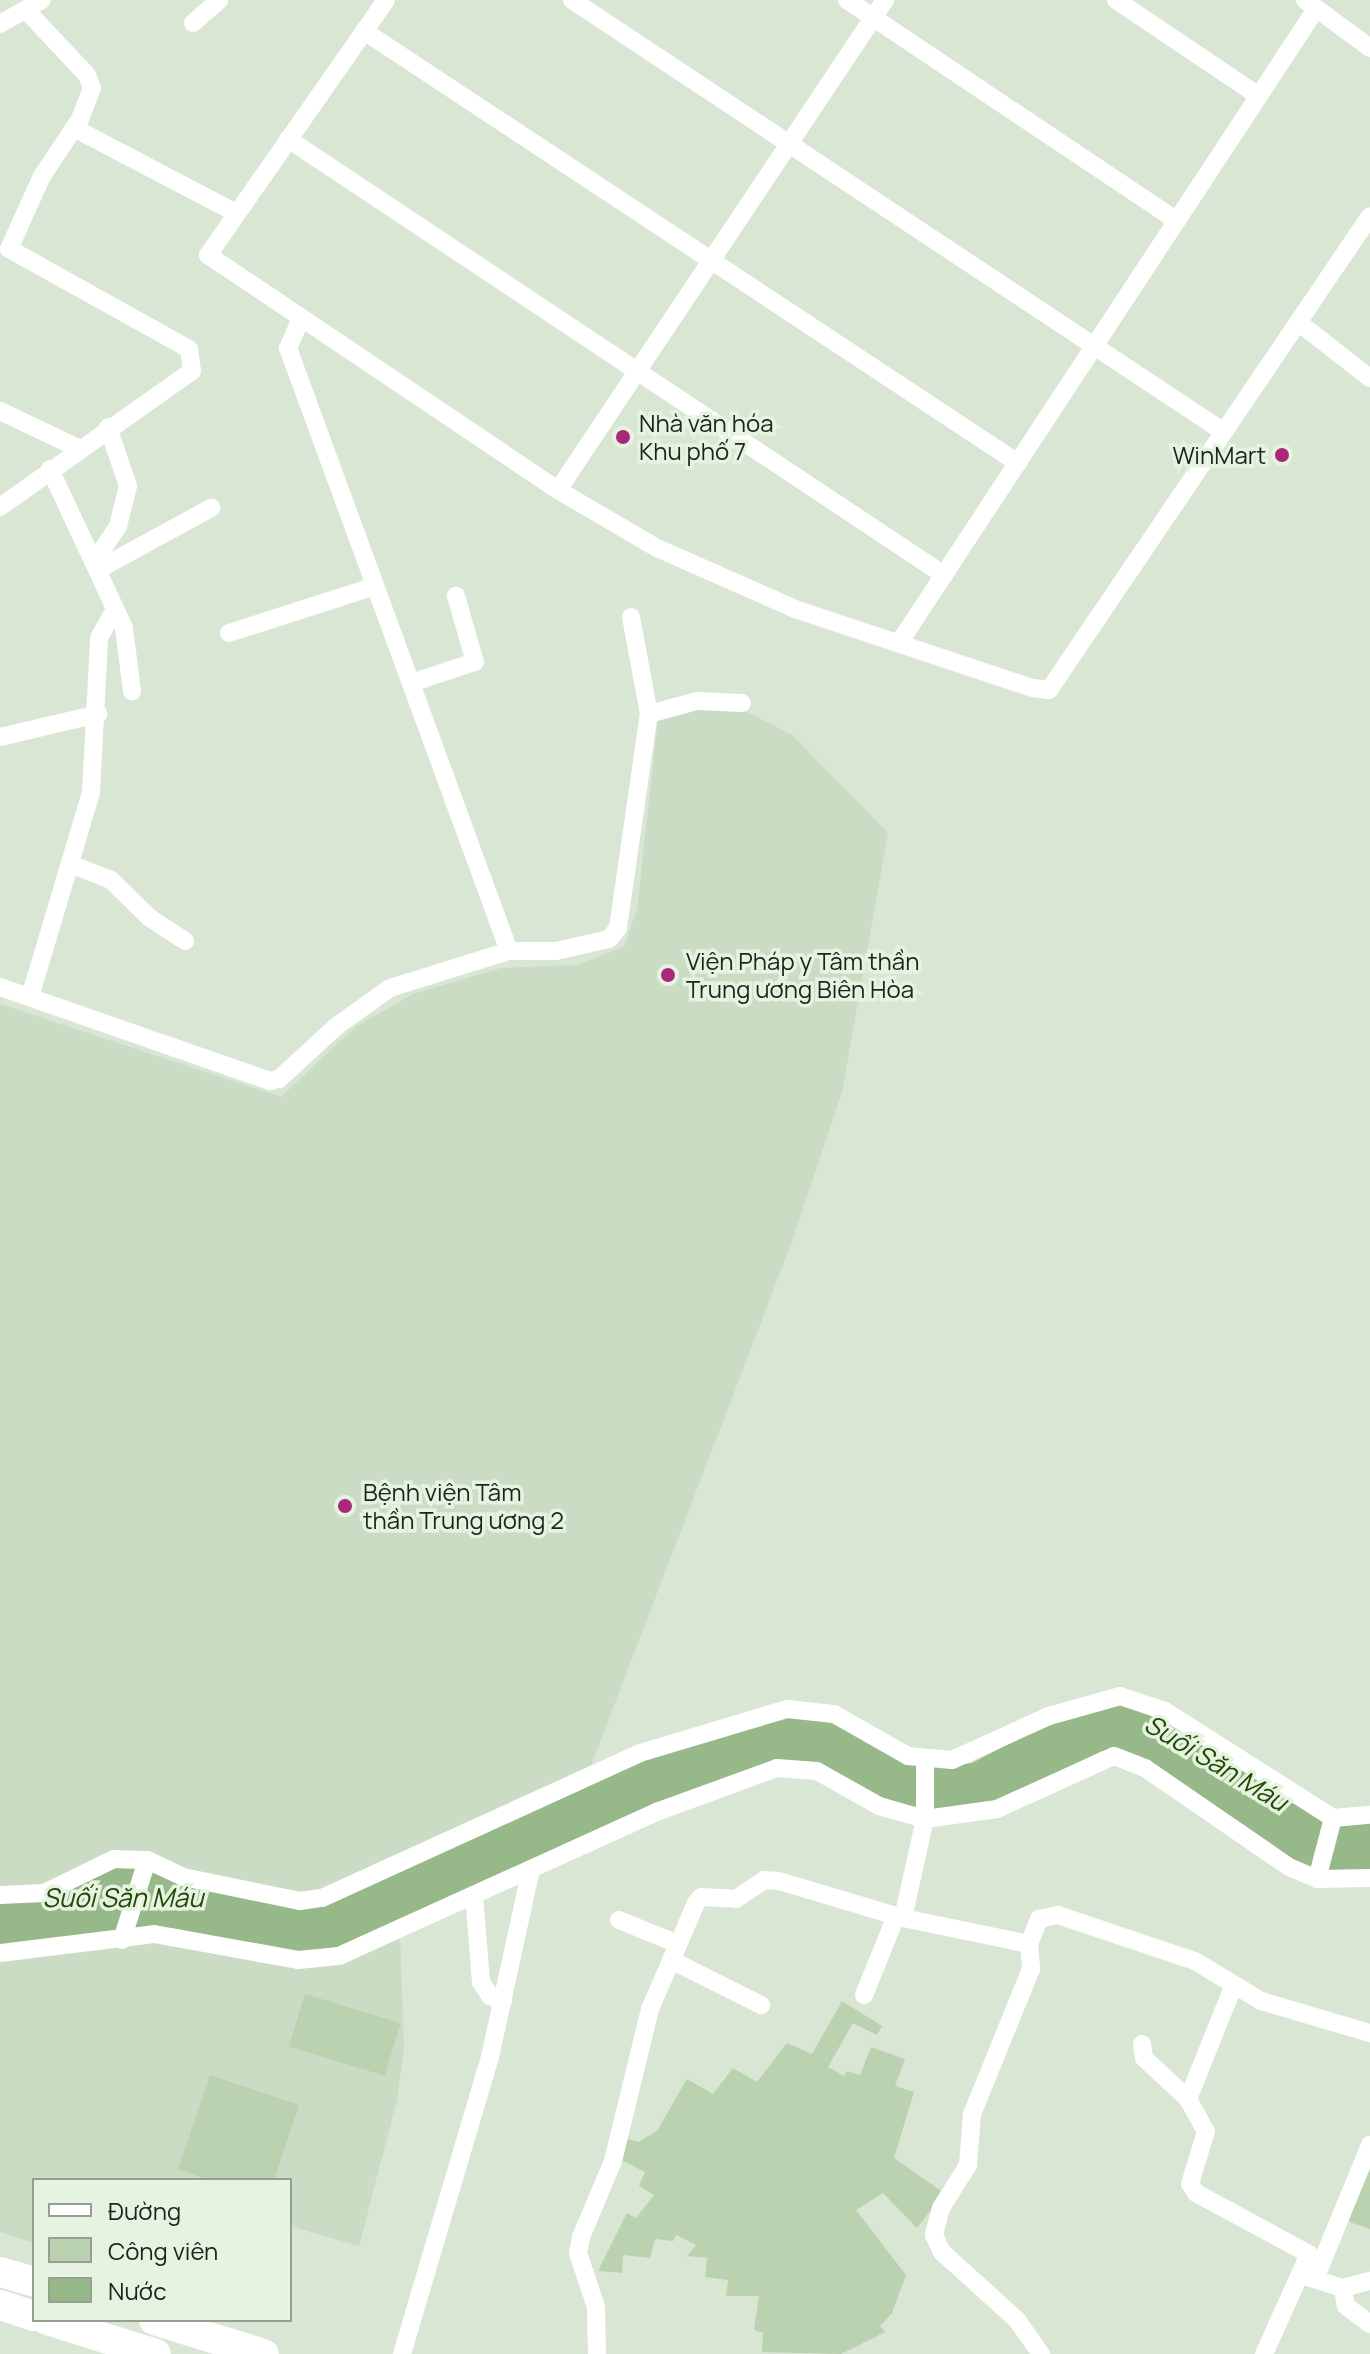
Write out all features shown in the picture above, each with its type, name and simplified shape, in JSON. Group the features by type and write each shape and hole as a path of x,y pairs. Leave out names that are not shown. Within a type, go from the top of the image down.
{"main road":[{"path":"0,2272 32,2281"},
{"path":"0,2305 32,2315"},
{"path":"55,2322 138,2344"},
{"path":"160,2322 264,2354"}],"street":[{"path":"193,23 219,0"},
{"path":"386,0 208,255 558,490 690,564 795,609 1049,690 1370,216"},
{"path":"572,0 1224,432"},
{"path":"847,0 1177,221"},
{"path":"558,490 885,0"},
{"path":"1116,0 1259,96"},
{"path":"899,643 1259,96 1311,4 1370,48"},
{"path":"0,24 34,5 87,75 92,88 74,128 42,176 10,238 9,249 166,335 193,358 187,379 108,427 0,507"},
{"path":"364,31 1018,463"},
{"path":"74,128 236,213"},
{"path":"288,139 944,575"},
{"path":"301,318 288,348 509,951"},
{"path":"1298,322 1370,378"},
{"path":"0,411 78,448"},
{"path":"98,564 118,526 128,486 108,427"},
{"path":"50,469 98,564 124,628 132,691"},
{"path":"98,564 211,508"},
{"path":"229,633 375,586"},
{"path":"411,683 475,662 456,596"},
{"path":"30,997 73,865 91,793 98,714 99,638 115,609"},
{"path":"0,987 270,1081 279,1079 338,1025 390,988 509,951 556,951 614,935 649,714 631,617"},
{"path":"649,714 697,701 742,703"},
{"path":"0,737 98,714"},
{"path":"73,865 111,880 150,918 185,941"},
{"path":"0,1895 44,1893 114,1859 147,1860 183,1877 300,1901 322,1898 640,1753 769,1711 834,1714 908,1756 925,1760 968,1757 1049,1716 1120,1696 1165,1711 1333,1818 1370,1815"},
{"path":"0,1953 172,1934 317,1961 474,1895 659,1811 777,1768 817,1771 879,1806 925,1819 997,1809 1114,1756 1145,1768 1289,1867 1317,1879 1370,1878"},
{"path":"864,1995 900,1917 925,1819 925,1760"},
{"path":"1317,1879 1333,1818"},
{"path":"122,1940 147,1860"},
{"path":"402,2354 503,2001 531,1869"},
{"path":"597,2354 596,2307 578,2253 587,2216 613,2161 650,2009 701,1897 736,1899 764,1880 900,1917 1029,1944"},
{"path":"474,1895 481,1982 490,1996 503,2001"},
{"path":"1041,2354 1017,2320 942,2252 934,2235 941,2208 968,2165 972,2114 1031,1969 1029,1944 1039,1919 1058,1915 1195,1961 1233,1987 1261,2001 1370,2033"},
{"path":"619,1920 761,2005"},
{"path":"1188,2099 1233,1987"},
{"path":"1142,2044 1144,2058 1188,2099 1206,2131 1191,2189 1307,2250 1308,2277"},
{"path":"1264,2354 1308,2277 1370,2145"},
{"path":"1308,2277 1343,2288 1370,2281"},
{"path":"1343,2288 1346,2306 1370,2324"}],"shaded area":[{"name":"Bệnh viện Tâm thần Trung ương 2","path":"705,705 737,707 792,735 888,833 842,1092 791,1244 590,1768 400,1937 404,2049 397,2100 359,2246 292,2227 292,2178 32,2178 32,2242 0,2232 0,1004 281,1097 355,1027 413,994 501,968 576,965 624,947 637,910 658,719"}],"green space":[{"path":"305,1994 401,2023 385,2076 289,2047"},
{"path":"842,2001 882,2026 877,2035 853,2023 828,2067 844,2076 847,2071 860,2075 871,2047 905,2059 895,2086 914,2092 894,2158 944,2193 917,2228 883,2193 856,2210 906,2275 892,2313 880,2326 885,2332 841,2354 762,2352 763,2333 754,2330 759,2296 726,2296 728,2280 705,2277 707,2258 687,2256 696,2245 676,2235 673,2241 655,2239 650,2258 623,2255 622,2273 598,2271 627,2213 636,2218 654,2195 639,2186 645,2172 621,2160 625,2138 638,2142 657,2131 687,2079 713,2094 733,2068 757,2082 787,2043 812,2054"},
{"path":"210,2075 299,2105 275,2178 203,2178 178,2169"},
{"path":"1370,2163 1370,2229 1347,2221"}],"water":[{"name":"Suối Săn Máu","path":"1119,1703 1159,1715 1338,1825 1370,1822 1370,1872 1326,1873 1292,1861 1115,1750 1102,1751 993,1803 931,1812 882,1801 792,1761 337,1950 296,1953 172,1928 0,1947 0,1902 115,1866 133,1864 301,1908 644,1756 771,1717 832,1720 946,1767 972,1763 1049,1723"}],"place":[{"name":"Nhà văn hóa Khu phố 7","path":"623,437"},
{"name":"WinMart","path":"1282,455"},
{"name":"Viện Pháp y Tâm thần Trung ương Biên Hòa","path":"668,975"},
{"name":"Bệnh viện Tâm thần Trung ương 2","path":"345,1506"}]}
